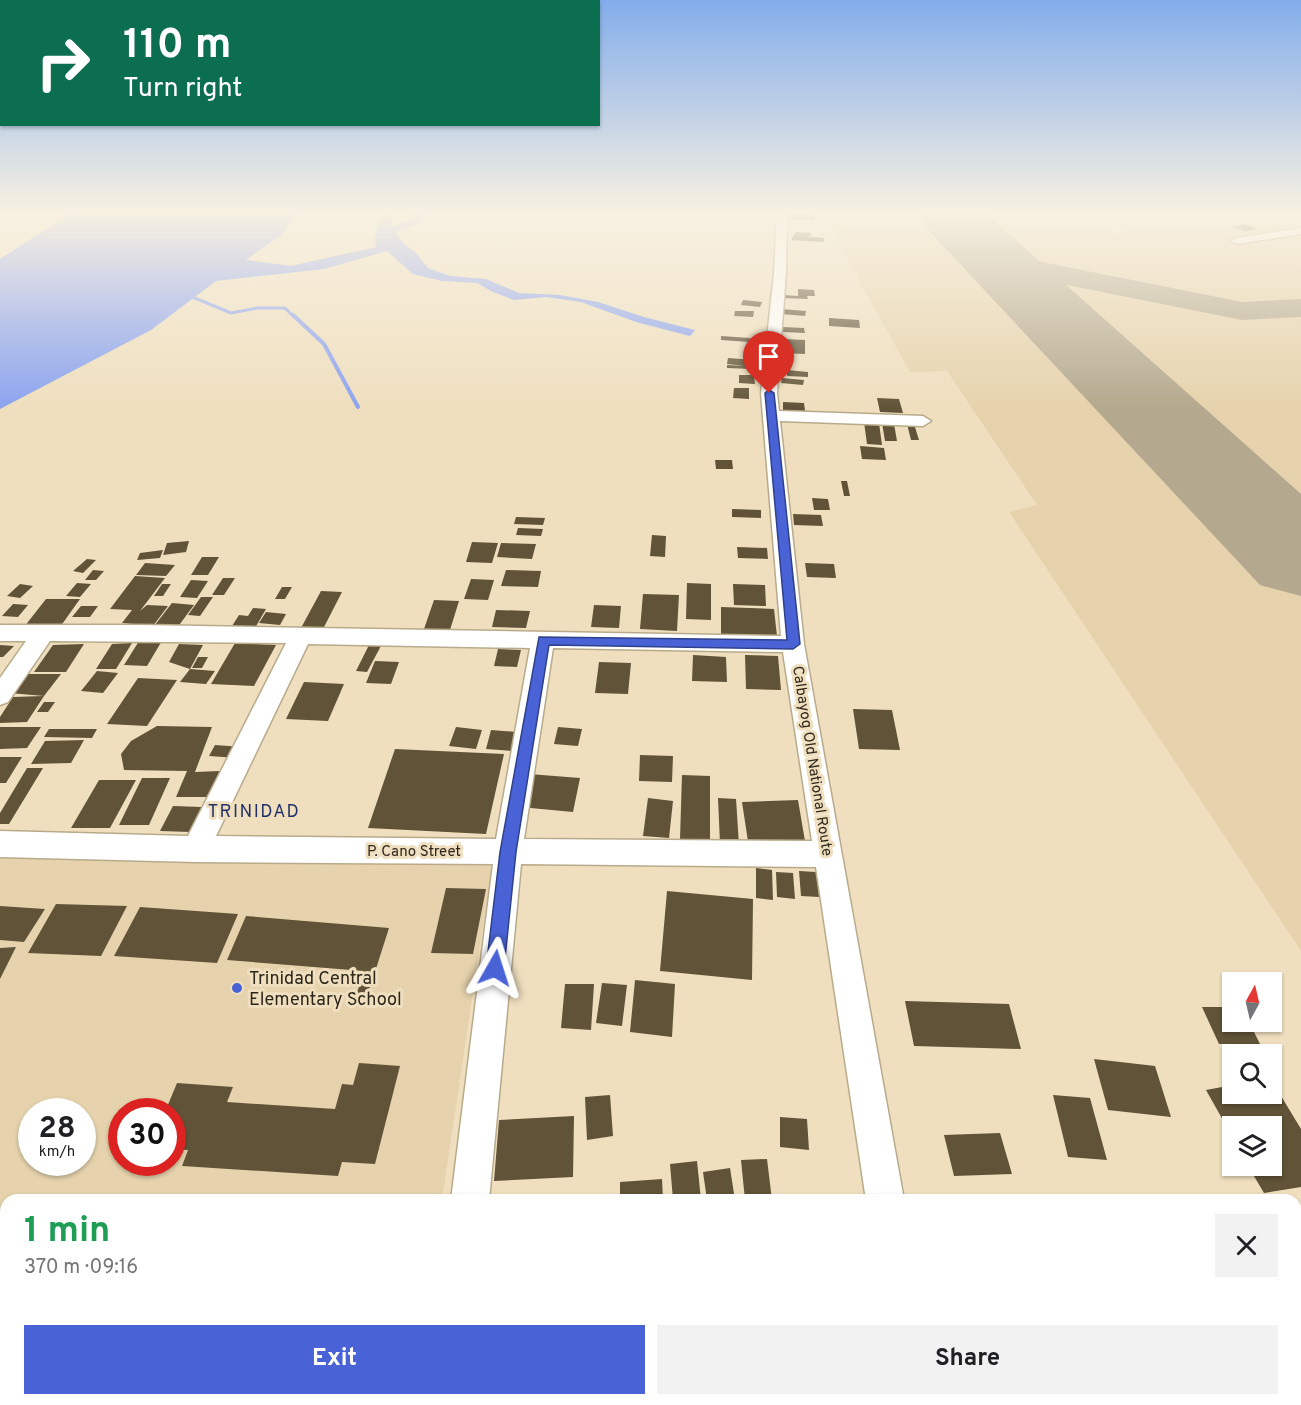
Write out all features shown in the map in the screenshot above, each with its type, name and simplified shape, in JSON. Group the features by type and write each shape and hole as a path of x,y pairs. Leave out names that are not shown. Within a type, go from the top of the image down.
{"street":[{"name":"Calbayog Old National Route","path":"780,278 769,393 793,644 884,1194"},
{"path":"771,417 922,421"},
{"path":"0,633 793,644"},
{"path":"0,696 44,633"},
{"path":"196,849 301,636"},
{"path":"471,1194 508,852 543,640"},
{"name":"P. Cano Street","path":"0,844 196,849 828,854"}],"shaded area":[{"path":"858,278 1301,278 1301,951 1009,512 1037,505 947,371 910,372"},
{"name":"Trinidad Central Elementary School","path":"0,851 492,865 443,1194 0,1194"}],"water":[{"path":"0,278 247,278 216,281 151,330 0,409"},
{"path":"428,278 486,279 519,293 560,295 598,302 695,330 690,336 636,322 581,302 546,297 514,300 477,283 442,281"}],"building":[{"path":"798,289 814,290 815,296 807,296 808,299 783,298 783,295 798,296"},
{"path":"743,300 762,302 760,307 741,305"},
{"path":"781,309 806,311 805,316 781,314"},
{"path":"735,311 754,311 753,317 734,316"},
{"path":"829,318 859,320 860,328 829,326"},
{"path":"783,327 804,328 805,333 783,332"},
{"path":"721,336 750,338 749,342 721,340"},
{"path":"784,339 805,340 805,354 783,353"},
{"path":"728,358 756,360 755,366 752,365 751,369 727,368 727,365 745,366 727,364"},
{"path":"787,370 808,372 808,377 787,376"},
{"path":"739,375 754,375 755,384 739,383"},
{"path":"782,378 804,380 803,385 781,383"},
{"path":"734,388 749,388 749,399 733,398"},
{"path":"877,398 899,399 903,413 880,412"},
{"path":"783,402 804,403 805,411 783,410"},
{"path":"864,422 879,423 882,445 867,444"},
{"path":"882,423 894,424 897,441 885,441"},
{"path":"907,424 914,424 919,440 911,440"},
{"path":"860,446 884,448 886,460 862,459"},
{"path":"715,460 732,460 733,469 716,469"},
{"path":"841,481 847,481 850,496 844,496"},
{"path":"812,498 828,499 830,510 814,510"},
{"path":"732,509 761,510 761,518 732,517"},
{"path":"793,514 821,515 823,526 794,525"},
{"path":"516,517 545,518 543,525 514,524"},
{"path":"518,528 543,529 541,536 516,535"},
{"path":"652,535 666,536 665,557 650,556"},
{"path":"189,541 186,552 163,555 167,543"},
{"path":"472,542 498,543 492,563 466,562"},
{"path":"501,543 536,544 532,559 497,557"},
{"path":"737,547 767,548 768,559 738,558"},
{"path":"163,550 160,558 137,560 140,553"},
{"path":"202,557 219,557 208,575 191,575"},
{"path":"87,559 96,560 83,573 73,571"},
{"path":"145,563 175,565 166,576 136,575"},
{"path":"805,563 834,564 836,578 807,577"},
{"path":"93,570 104,571 96,580 85,580"},
{"path":"506,570 541,571 538,587 501,586"},
{"path":"135,576 165,578 140,611 147,605 168,606 150,630 129,628 133,624 122,623 132,610 110,609"},
{"path":"223,578 235,578 224,595 212,595"},
{"path":"471,579 494,580 488,600 464,599"},
{"path":"191,580 208,581 197,598 180,597"},
{"path":"77,583 91,584 80,597 66,596"},
{"path":"687,583 711,584 711,620 686,619"},
{"path":"20,584 33,586 20,598 7,596"},
{"path":"162,584 171,584 163,596 154,596"},
{"path":"733,584 765,585 766,606 734,605"},
{"path":"282,587 292,587 285,599 275,599"},
{"path":"321,591 342,592 323,629 301,628"},
{"path":"643,594 679,595 677,631 640,629"},
{"path":"201,597 213,597 200,616 188,615"},
{"path":"46,599 80,599 60,627 24,627"},
{"path":"434,600 459,601 450,630 424,629"},
{"path":"172,603 194,605 174,632 151,630"},
{"path":"13,604 28,605 18,617 2,616"},
{"path":"594,605 621,606 619,628 591,627"},
{"path":"81,606 98,606 90,617 72,617"},
{"path":"721,607 774,609 777,636 721,634"},
{"path":"253,608 266,609 255,628 232,626 239,615 248,616"},
{"path":"496,610 530,611 526,628 492,627"},
{"path":"266,612 286,614 280,625 259,623"},
{"path":"141,638 163,639 147,666 124,665"},
{"path":"132,643 116,669 96,669 112,644"},
{"path":"235,643 276,645 254,686 211,684"},
{"path":"370,643 382,644 367,672 356,671"},
{"path":"84,644 66,672 34,672 53,645"},
{"path":"179,644 203,645 190,669 169,662"},
{"path":"0,645 14,646 3,657 0,657"},
{"path":"498,649 521,650 517,667 494,666"},
{"path":"693,655 726,657 727,682 692,681"},
{"path":"745,655 778,656 781,690 746,689"},
{"path":"198,657 208,657 202,668 192,668"},
{"path":"375,661 399,662 391,684 366,683"},
{"path":"599,662 631,663 628,694 595,693"},
{"path":"190,669 215,671 206,684 180,682"},
{"path":"97,671 118,673 103,693 81,691"},
{"path":"24,674 61,674 44,696 9,693"},
{"path":"138,678 177,680 147,726 107,724"},
{"path":"304,682 344,684 328,721 286,719"},
{"path":"44,696 27,722 0,723 0,717 13,697"},
{"path":"44,702 55,702 48,712 37,712"},
{"path":"853,709 892,710 900,750 859,749"},
{"path":"157,726 212,727 195,772 220,771 209,797 176,797 187,771 124,770 121,754 131,741"},
{"path":"0,727 41,727 27,748 0,749"},
{"path":"456,727 482,730 476,749 449,746"},
{"path":"558,727 582,729 578,746 554,744"},
{"path":"49,729 97,729 92,738 44,737"},
{"path":"491,730 517,732 512,751 486,749"},
{"path":"84,740 71,763 31,764 45,741"},
{"path":"215,745 243,747 237,758 209,756"},
{"path":"395,749 504,754 486,834 368,828"},
{"path":"640,755 673,756 672,782 639,781"},
{"path":"0,757 22,757 6,783 0,783"},
{"path":"27,768 43,768 9,824 0,824 0,813"},
{"path":"529,774 580,778 573,812 520,807"},
{"path":"682,775 710,776 710,841 680,839"},
{"path":"142,778 170,778 149,825 119,825"},
{"path":"99,780 136,780 110,828 71,828"},
{"path":"648,798 673,801 669,838 643,836"},
{"path":"718,798 736,799 739,845 720,844"},
{"path":"798,800 806,847 749,848 742,802"},
{"path":"173,806 202,807 190,832 160,831"},
{"path":"756,868 772,870 773,900 756,898"},
{"path":"799,871 816,872 819,897 801,896"},
{"path":"776,872 793,873 795,899 777,897"},
{"path":"446,888 486,889 473,954 431,953"},
{"path":"667,891 753,899 752,980 660,971"},
{"path":"56,904 127,906 101,956 28,953"},
{"path":"0,906 45,909 24,942 0,940"},
{"path":"140,907 238,914 217,963 114,956"},
{"path":"246,916 389,928 366,1000 355,999 364,971 227,960"},
{"path":"16,947 0,979 0,948"},
{"path":"635,980 675,984 672,1037 630,1032"},
{"path":"602,983 627,985 622,1026 596,1023"},
{"path":"565,984 594,984 591,1030 561,1028"},
{"path":"905,1001 1009,1004 1021,1049 914,1046"},
{"path":"1202,1007 1222,1007 1222,1032 1254,1032 1260,1044 1222,1044 1219,1044"},
{"path":"1094,1059 1155,1066 1171,1117 1108,1110"},
{"path":"359,1063 400,1066 375,1164 342,1162 338,1176 186,1166 188,1150 186,1150 186,1098 171,1098 177,1083 233,1087 227,1102 335,1109 342,1084 353,1085"},
{"path":"1222,1087 1222,1104 1282,1104 1282,1098 1301,1129 1301,1187 1264,1193 1254,1176 1282,1176 1282,1116 1222,1116 1222,1118 1206,1090"},
{"path":"610,1095 613,1136 587,1140 585,1097"},
{"path":"1053,1095 1090,1098 1107,1160 1068,1157"},
{"path":"574,1116 573,1177 494,1181 499,1120"},
{"path":"780,1117 807,1119 809,1150 780,1147"},
{"path":"1000,1133 1012,1174 954,1176 944,1135"},
{"path":"767,1159 771,1194 744,1194 741,1160"},
{"path":"697,1161 700,1194 672,1194 670,1164"},
{"path":"730,1168 734,1194 706,1194 703,1172"},
{"path":"662,1179 663,1194 620,1194 620,1182"}],"waterway":[{"path":"190,296 231,313 257,308 285,308 294,317"},
{"path":"293,315 324,344 358,407"}],"taxiway":[{"path":"1018,278 1019,282"},
{"path":"1075,278 1242,311 1301,308"}],"runway":[{"path":"1014,278 1301,558"}],"place":[{"name":"Trinidad Central Elementary School","path":"237,988"}],"district":[{"name":"TRINIDAD","path":"254,811"}],"route":[{"path":"495,968 508,852 543,640 793,644 769,393"}]}
